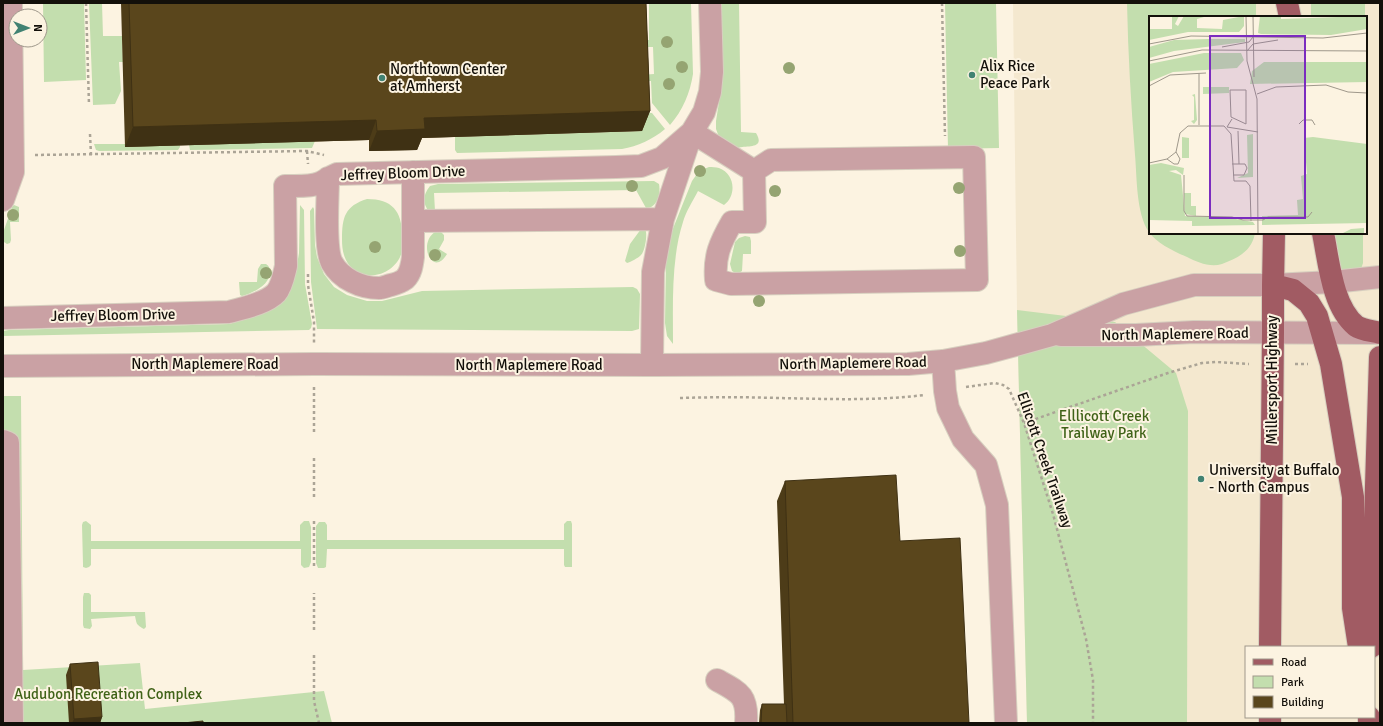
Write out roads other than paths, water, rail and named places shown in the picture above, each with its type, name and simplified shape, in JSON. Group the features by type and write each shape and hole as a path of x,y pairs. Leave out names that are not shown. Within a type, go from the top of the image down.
{"main road":[{"path":"1278,3 1279,16"},
{"path":"1287,3 1290,16"},
{"name":"Millersport Highway","path":"1270,646 1274,234"},
{"path":"1323,234 1336,296 1344,312 1357,327 1380,333"},
{"path":"1273,285 1293,290 1309,303 1317,316 1331,364 1353,497 1353,608 1359,646"},
{"path":"1371,646 1380,357"}],"street":[{"path":"3,200 13,172 12,3"},
{"name":"Jeffrey Bloom Drive","path":"3,318 229,312 263,301 276,292 283,278 286,266 285,186 308,186 320,183 337,174 641,166 662,158 692,132 704,112 712,72 710,3"},
{"path":"652,365 653,272 663,219 692,132 754,171"},
{"path":"974,157 977,280 731,284 716,280 715,265 721,240 732,222 755,222 754,171 771,160 974,157"},
{"path":"328,178 328,249 332,262 338,271 351,281 364,286 379,288 404,280 411,269 413,257 414,221 413,172"},
{"path":"414,221 663,219"},
{"name":"North Maplemere Road","path":"3,366 314,364 908,364 943,361 986,353 1052,335 1123,304 1194,284 1273,285 1333,282 1380,277"},
{"name":"North Maplemere Road","path":"1052,335 1136,335 1194,332 1380,333"},
{"path":"943,361 948,408 963,439 986,465 997,505 1006,723"},
{"path":"3,441 8,443 12,723"},
{"path":"717,680 736,690 744,701 747,713 746,723"}],"place":[{"name":"Alix Rice Peace Park","path":"972,75"},
{"name":"Northtown Center at Amherst","path":"382,78"},
{"name":"University at Buffalo - North Campus","path":"1201,479"}],"park label":[{"name":"Elllicott Creek Trailway Park","path":"1104,424"},
{"name":"Audubon Recreation Complex","path":"108,694"}]}
